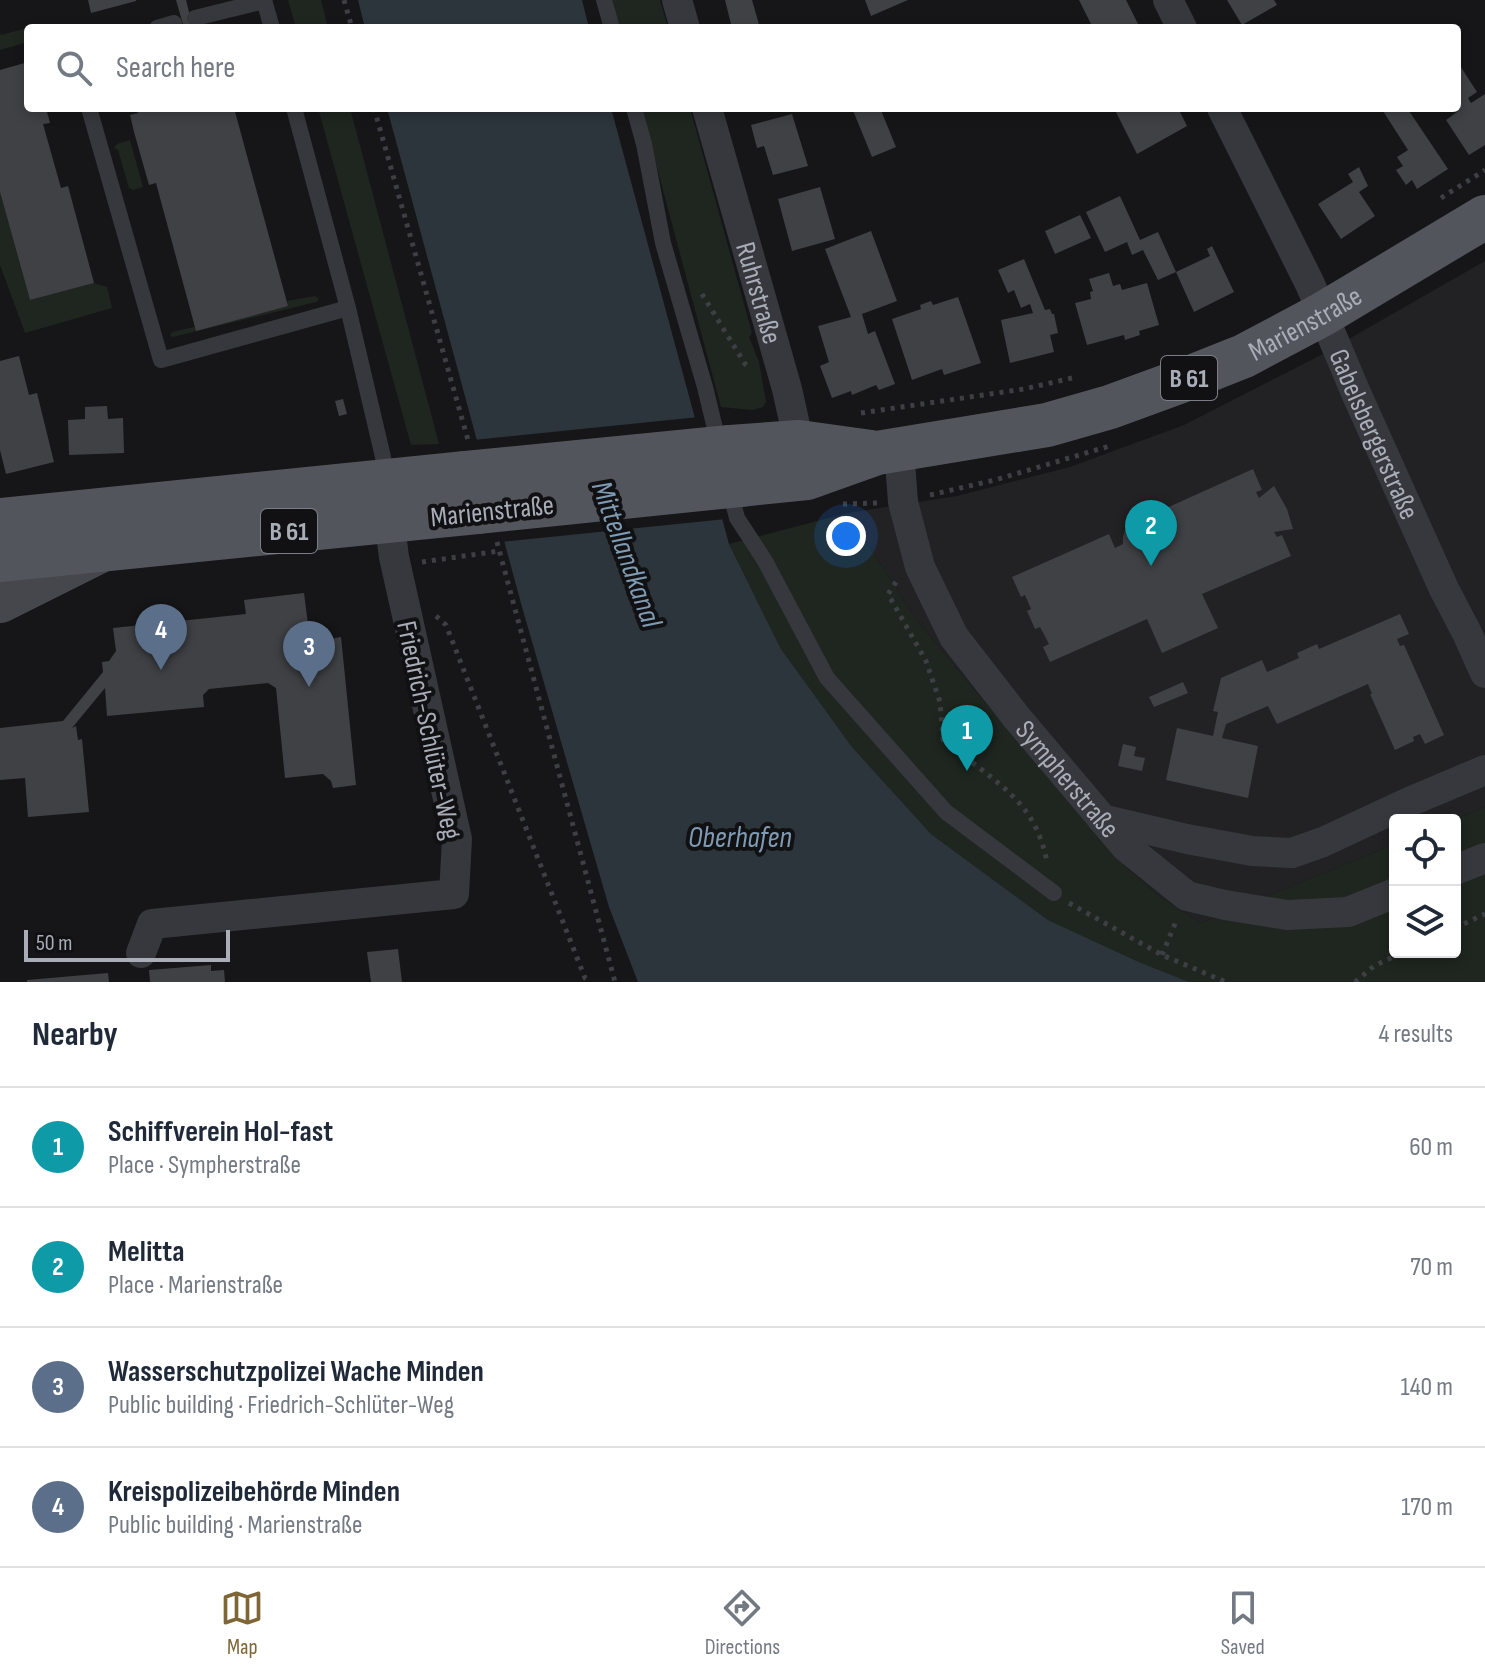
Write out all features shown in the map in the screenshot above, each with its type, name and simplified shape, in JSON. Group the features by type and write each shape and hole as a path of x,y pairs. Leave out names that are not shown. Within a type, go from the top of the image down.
{"main road":[{"name":"Marienstraße","path":"0,520 387,501 888,451 1047,425 1110,407 1244,356 1323,314 1485,217"},
{"name":"Marienstraße","path":"0,560 101,550 387,501"},
{"path":"0,601 101,550"}],"street":[{"path":"677,0 684,24"},
{"path":"1168,0 1180,24"},
{"name":"Ruhrstraße","path":"708,112 787,389 803,460"},
{"name":"Gabelsbergerstraße","path":"1224,112 1323,314 1444,589 1485,673"},
{"name":"Sympherstraße","path":"888,451 920,567 954,637 1017,718 1126,847 1187,896 1225,905 1287,915 1348,912 1389,895"},
{"name":"Friedrich-Schlüter-Weg","path":"141,953 152,924 454,894 457,839 394,557 387,501"},
{"path":"1102,819 1252,851 1292,853 1485,770"},
{"path":"1461,868 1485,858"}],"lane":[{"path":"195,18 264,0 271,24"},
{"path":"604,0 611,24"},
{"path":"90,112 161,360 348,308"},
{"path":"295,112 348,308 383,457 387,501"},
{"path":"635,112 663,243 730,467 737,518 765,561 827,678 946,812 1054,893"}],"path":[{"path":"344,0 351,24"},
{"path":"1435,203 1485,170"},
{"path":"700,290 745,364 765,381 787,389"},
{"path":"857,413 1024,389 1078,377"},
{"path":"418,552 417,563 500,551"},
{"path":"920,567 899,578 888,594 926,661 940,702 943,740 1026,810 1044,846 1054,893 1162,955 1226,982"},
{"path":"428,609 446,625 585,978 590,982"},
{"path":"1162,955 1187,896"},
{"path":"1461,925 1485,914"},
{"path":"1355,982 1374,966 1391,958"}],"shaded area":[{"path":"288,0 321,0 327,24 295,24"},
{"path":"612,0 660,0 667,24 619,24"},
{"path":"24,29 24,43 0,50 0,32 1,35"},
{"path":"319,112 351,112 439,444 411,445"},
{"path":"642,112 691,112 752,333 749,337 759,362 766,402 763,407 752,410 721,407"},
{"path":"130,140 143,187 133,190 129,188 118,150 114,148"},
{"path":"0,192 30,300 94,283 107,287 112,308 25,333 0,265"},
{"path":"1485,261 1485,807 1461,817 1461,814 1389,814 1389,846 1201,923 1163,899 1131,872 1082,818 917,621 848,513 957,496 1070,467 1184,425 1319,356"},
{"path":"315,296 319,299 316,302 170,336 172,332 288,306 287,301"},
{"path":"848,513 917,621 1082,818 1131,872 1163,899 1201,923 1389,846 1389,958 1461,958 1461,817 1485,807 1485,982 1189,982 1048,920 931,834 852,747 781,649 729,544"}],"water":[{"path":"358,0 582,0 588,24 364,24"},
{"path":"388,112 612,112 729,544 781,649 852,747 931,834 1048,920 1189,982 638,982 609,907 522,607"}],"pier":[{"path":"699,417 726,519 501,542 473,440"}],"building":[{"path":"88,0 136,0 136,1 91,13"},
{"path":"176,0 186,0 192,24 183,24"},
{"path":"725,0 752,0 759,24 731,24"},
{"path":"865,0 908,0 871,16"},
{"path":"1079,0 1126,0 1138,24 1091,24"},
{"path":"1227,0 1274,0 1277,5 1241,24"},
{"path":"24,63 24,112 47,112 50,123 43,124 61,188 68,186 94,283 30,300 0,192 0,70"},
{"path":"1461,67 1477,92 1468,98 1471,103 1485,94 1485,145 1469,155 1446,120 1461,112"},
{"path":"235,112 288,306 196,331 156,183 149,185 134,132 130,115"},
{"path":"854,112 882,112 896,147 872,157"},
{"path":"1116,112 1180,112 1187,126 1137,154"},
{"path":"1384,112 1410,112 1448,169 1417,189 1412,180 1406,185 1396,170 1403,166 1397,157 1408,150"},
{"path":"792,114 808,166 773,175 764,146 757,148 751,125"},
{"path":"1359,167 1368,186 1359,192 1375,216 1341,239 1318,204 1353,182 1348,174"},
{"path":"820,187 835,239 792,251 778,199"},
{"path":"1120,196 1140,240 1158,232 1176,272 1158,280 1143,250 1132,255 1127,242 1105,252 1086,212"},
{"path":"1080,215 1091,238 1055,254 1045,231"},
{"path":"871,231 897,301 862,314 868,334 875,331 895,384 879,390 876,385 852,395 851,391 832,398 820,366 829,362 818,326 851,317 825,249"},
{"path":"1212,246 1234,292 1194,312 1176,272 1210,256 1207,249"},
{"path":"1024,259 1045,310 1050,309 1054,314 1058,333 1050,335 1054,352 1010,363 1001,320 1033,313 1030,304 1021,308 1014,290 1008,293 998,270"},
{"path":"1109,273 1113,286 1120,284 1122,290 1147,283 1159,325 1139,331 1140,335 1125,340 1124,335 1087,345 1075,303 1091,299 1090,292 1093,291 1089,279"},
{"path":"958,297 981,363 944,375 942,369 912,380 892,319 921,309 920,305 931,301 933,305"},
{"path":"19,356 29,395 37,393 54,462 6,474 0,450 0,361"},
{"path":"343,399 347,414 339,416 335,401"},
{"path":"107,406 108,419 123,418 124,453 69,455 68,420 85,419 85,407"},
{"path":"1253,469 1262,490 1256,492 1259,498 1274,486 1287,509 1293,529 1274,532 1277,537 1282,535 1291,556 1202,594 1218,628 1162,653 1147,619 1050,662 1043,647 1049,644 1040,627 1035,629 1027,611 1031,609 1025,595 1021,597 1012,577 1109,534 1115,548 1123,544 1125,530 1130,524 1145,519 1159,528 1168,524 1162,510"},
{"path":"304,593 309,632 318,641 341,637 356,785 333,788 331,781 323,774 285,778 276,688 268,683 209,689 203,695 204,707 107,716 105,688 72,728 76,726 78,740 82,739 89,812 28,817 25,778 0,780 0,728 63,721 103,672 102,662 109,661 116,651 113,628 246,614 244,600"},
{"path":"1400,614 1409,634 1397,639 1400,646 1404,645 1444,735 1425,744 1420,734 1413,737 1414,741 1395,750 1368,684 1277,724 1268,706 1226,724 1222,738 1258,746 1248,798 1166,780 1177,728 1213,736 1218,712 1213,711 1221,678 1262,660 1267,672 1299,658 1297,653 1317,644 1319,649"},
{"path":"1183,682 1188,693 1154,707 1149,697"},
{"path":"1123,744 1136,747 1134,756 1145,758 1142,771 1118,766"},
{"path":"398,949 402,982 371,982 367,952"},
{"path":"211,965 211,971 224,970 225,982 150,982 149,970"},
{"path":"108,973 109,982 27,982 27,980"}],"place":[{"name":"Melitta","path":"1151,566"},
{"name":"Kreispolizeibehörde Minden","path":"161,670"},
{"name":"Wasserschutzpolizei Wache Minden","path":"309,687"},
{"name":"Schiffverein Hol-fast","path":"967,771"}],"water label":[{"name":"Mittellandkanal","path":"627,554"},
{"name":"Oberhafen","path":"740,837"}]}
